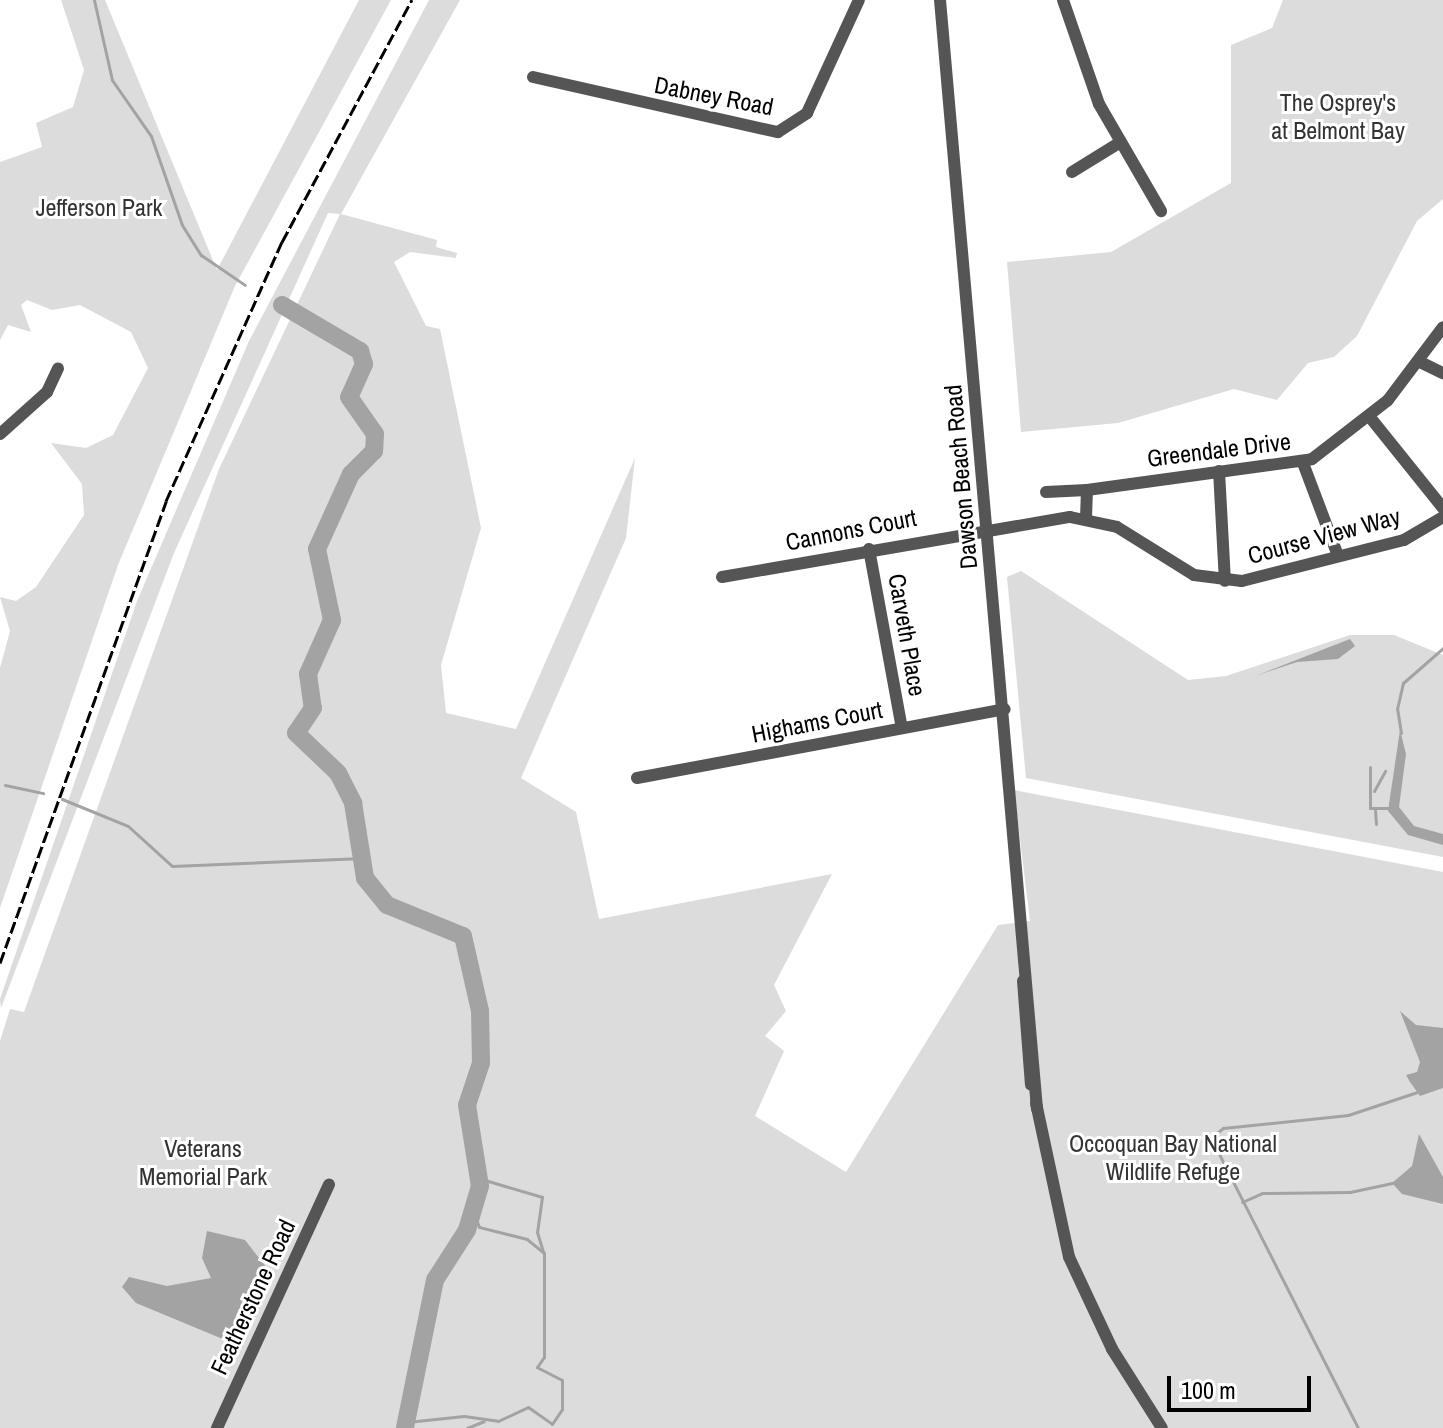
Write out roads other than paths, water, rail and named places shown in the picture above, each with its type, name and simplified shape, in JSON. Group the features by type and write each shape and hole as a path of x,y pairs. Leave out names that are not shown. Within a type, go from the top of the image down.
{"street":[{"name":"Dabney Road","path":"533,77 778,132 807,113 859,0"},
{"name":"Dawson Beach Road","path":"940,0 1022,922 1021,1020 1069,1257 1112,1349 1162,1428"},
{"path":"1063,0 1119,143 1161,211"},
{"path":"1072,172 1119,143"},
{"name":"Greendale Drive","path":"1046,492 1087,490 1219,471 1303,463 1369,416 1418,361 1443,327"},
{"path":"1418,361 1443,373"},
{"path":"0,434 47,392 58,368"},
{"path":"1369,416 1443,508"},
{"path":"1303,463 1337,553"},
{"path":"1219,471 1225,581"},
{"path":"1086,518 1087,490"},
{"name":"Course View Way","path":"988,526 1086,518 1129,532 1186,572 1225,581 1404,540 1443,517"},
{"name":"Cannons Court","path":"722,577 988,526"},
{"name":"Carveth Place","path":"869,549 902,728"},
{"name":"Highams Court","path":"637,778 1005,709"},
{"name":"Featherstone Road","path":"217,1428 329,1185"}],"waterway":[{"path":"94,0 112,80 151,136 182,225 201,255 245,285"},
{"path":"282,305 360,351 364,364 349,397 375,434 374,451 351,474 317,549 332,620 308,674 313,708 296,733 338,773 353,803 365,878 387,905 463,936 480,1011 481,1063 467,1105 480,1186 467,1230 435,1280 405,1428"},
{"path":"1401,733 1397,709 1403,683 1443,648"},
{"path":"1370,767 1370,808 1389,808"},
{"path":"1374,791 1385,771"},
{"path":"5,785 43,793"},
{"path":"62,799 128,826 172,866 363,858"},
{"path":"1375,810 1376,824"},
{"path":"1358,1428 1211,1138 1223,1128 1348,1115 1417,1092"},
{"path":"478,1178 542,1197 537,1232 543,1252"},
{"path":"1242,1202 1262,1193 1350,1192 1392,1183"},
{"path":"407,1422 464,1416 498,1421 528,1407 552,1424 562,1409 562,1380 537,1367 544,1357 544,1253 527,1239 479,1227 474,1214"},
{"path":"467,1428 484,1421"}],"railway":[{"path":"0,963 166,501 282,242 412,0"}],"park label":[{"name":"The Osprey's at Belmont Bay","path":"1338,117"},
{"name":"Jefferson Park","path":"99,208"},
{"name":"Occoquan Bay National Wildlife Refuge","path":"1173,1158"},
{"name":"Veterans Memorial Park","path":"203,1163"}]}
